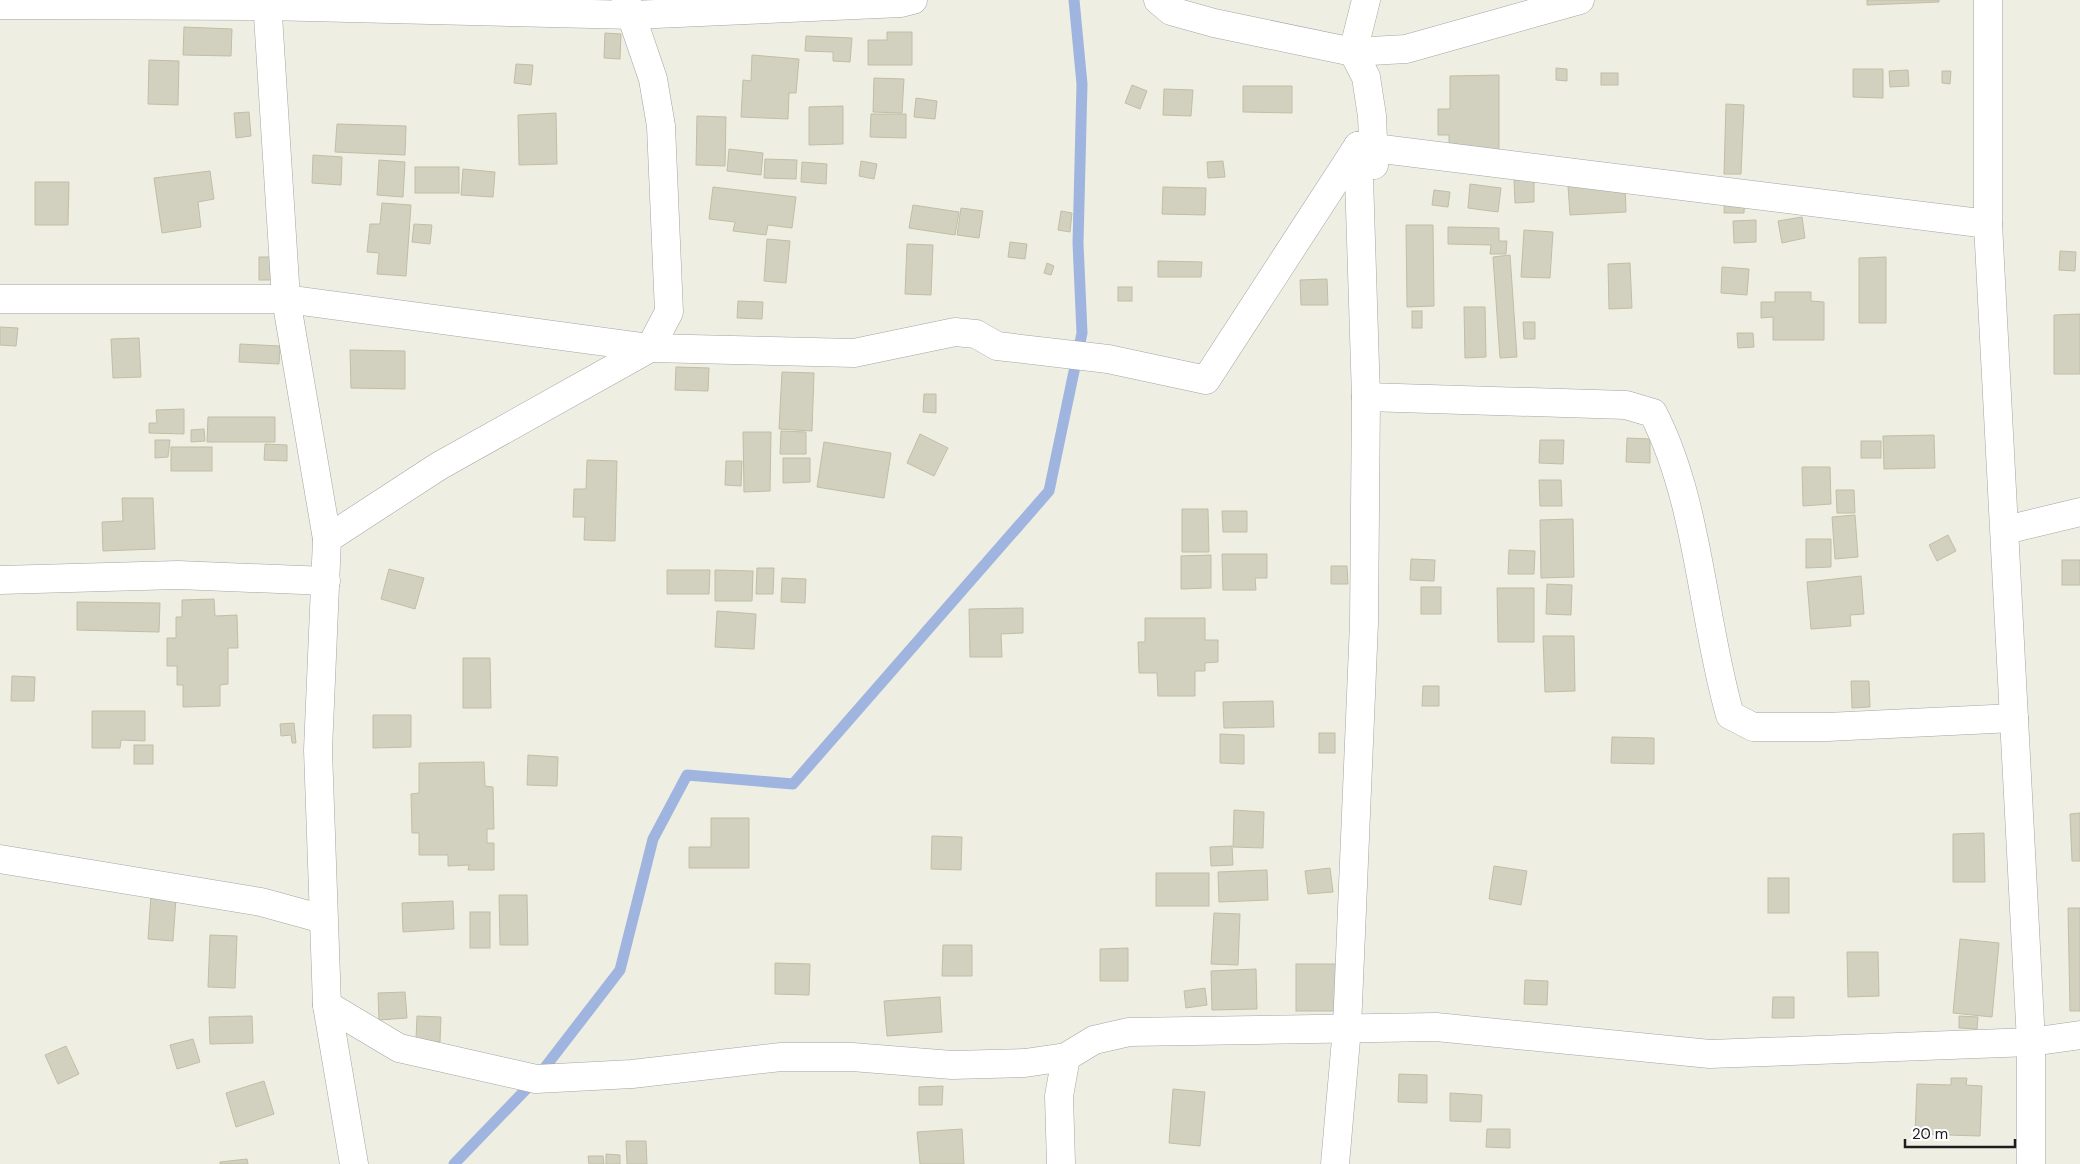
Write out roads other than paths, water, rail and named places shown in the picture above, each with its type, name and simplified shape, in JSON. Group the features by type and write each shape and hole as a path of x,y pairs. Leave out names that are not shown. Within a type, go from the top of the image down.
{"street":[{"path":"0,5 267,3 629,8 901,3 913,0"},
{"path":"1158,0 1171,11 1214,23 1353,52 1406,49 1580,0"},
{"path":"1358,146 1376,242 1372,116 1366,77 1353,52 1366,0"},
{"path":"1988,0 1988,224 2006,530 2031,1042 2031,1164"},
{"path":"267,3 286,299 327,539 318,750 323,918 327,1005 354,1164"},
{"path":"327,539 439,466 650,348 669,312 661,126 653,79 629,8"},
{"path":"1358,146 1988,224"},
{"path":"0,299 286,299 650,348 854,353 954,332 976,334 997,346 1108,359 1206,380 1358,146"},
{"path":"1335,1164 1347,1028 1364,623 1366,397 1358,146"},
{"path":"1366,397 1626,405 1653,413 1667,440 1686,509 1708,605 1720,682 1730,715 1753,727 1827,727 2014,718"},
{"path":"2006,530 2080,512"},
{"path":"0,580 178,575 326,581"},
{"path":"0,859 261,902 323,918"},
{"path":"327,1005 399,1048 536,1079 632,1074 781,1057 852,1057 952,1065 1025,1063 1066,1057 1094,1040 1129,1032 1436,1026 1612,1042 1710,1054 2031,1042 2080,1035"},
{"path":"1061,1164 1059,1096 1066,1057"}],"waterway":[{"path":"454,1164 536,1079 620,970 653,839 687,775 793,784 1049,491 1082,333 1078,243 1082,84 1074,0"}]}
